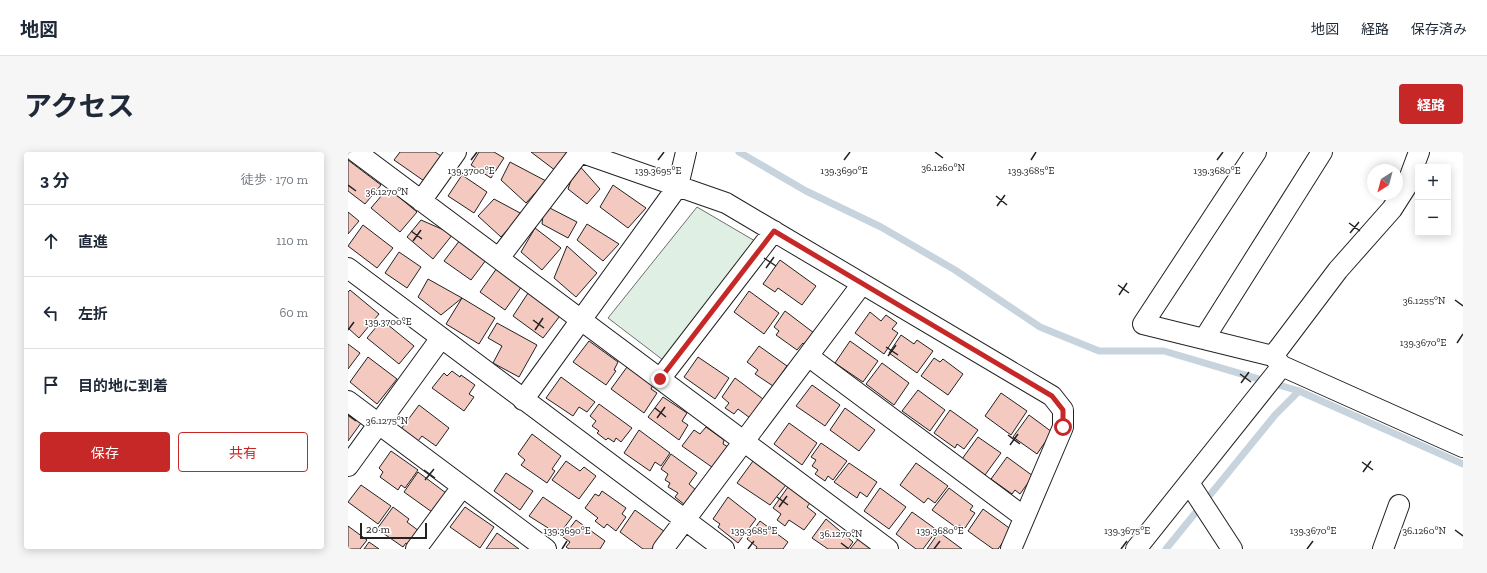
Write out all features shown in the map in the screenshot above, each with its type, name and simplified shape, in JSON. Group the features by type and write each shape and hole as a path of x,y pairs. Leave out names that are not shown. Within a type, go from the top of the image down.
{"street":[{"path":"356,152 888,549"},
{"path":"421,201 456,152"},
{"path":"499,258 580,152 726,203 1052,396 1063,410 1063,427 1011,549"},
{"path":"523,400 678,186 686,152"},
{"path":"1256,152 1143,324 1204,339 1278,364 1463,447"},
{"path":"1204,339 1322,152"},
{"path":"1136,549 1260,394 1338,270 1392,209 1406,187 1418,152"},
{"path":"660,379 774,231"},
{"path":"348,268 724,549"},
{"path":"663,549 862,284"},
{"path":"348,466 441,338"},
{"path":"808,356 1024,517"},
{"path":"348,401 542,548"},
{"path":"1189,483 1232,549"},
{"path":"416,549 462,487"},
{"path":"1383,549 1399,505"}],"green space":[{"path":"697,207 755,241 663,360 608,318"}],"building":[{"path":"400,152 435,152 444,158 427,183 394,160"},
{"path":"479,152 494,152 504,158 491,178 471,165"},
{"path":"531,152 567,152 569,153 556,171"},
{"path":"348,160 381,185 365,204 348,191"},
{"path":"510,162 546,181 526,203 501,180"},
{"path":"577,163 600,189 587,204 568,189"},
{"path":"462,175 487,192 474,213 448,196"},
{"path":"613,185 646,208 628,228 600,207"},
{"path":"388,188 417,212 400,232 371,208"},
{"path":"494,199 522,214 501,237 478,216"},
{"path":"544,205 577,222 568,238 542,224"},
{"path":"348,212 359,221 348,234"},
{"path":"421,220 453,234 433,259 407,237"},
{"path":"587,224 619,244 603,261 577,240"},
{"path":"363,225 393,248 377,268 348,246"},
{"path":"535,228 561,248 542,270 521,252"},
{"path":"460,240 486,260 471,280 444,261"},
{"path":"567,246 597,273 576,297 554,278"},
{"path":"399,252 421,267 407,288 385,273"},
{"path":"780,260 816,286 802,305 778,288 775,292 763,284"},
{"path":"497,268 522,286 505,310 480,292"},
{"path":"428,279 462,298 441,315 418,297"},
{"path":"532,287 563,312 543,338 513,316"},
{"path":"350,290 379,314 359,338 348,328 348,292"},
{"path":"749,291 779,313 764,334 734,312"},
{"path":"462,298 495,318 479,344 446,324"},
{"path":"785,311 814,333 805,345 803,343 797,350 776,335 779,331 774,327"},
{"path":"870,312 881,321 886,315 897,323 892,329 898,333 884,354 855,333"},
{"path":"382,320 414,346 399,364 367,338"},
{"path":"497,323 537,345 519,377 493,363 502,346 488,338"},
{"path":"901,335 914,344 917,340 933,351 917,373 889,353"},
{"path":"589,341 618,362 614,370 616,371 606,385 573,362"},
{"path":"850,341 878,361 863,382 835,363"},
{"path":"348,344 360,353 348,369"},
{"path":"759,346 787,366 773,386 755,374 758,370 747,362"},
{"path":"368,357 397,379 377,404 350,382"},
{"path":"698,357 729,378 715,399 684,377"},
{"path":"934,358 940,362 943,359 963,374 948,395 921,376"},
{"path":"882,363 909,383 894,405 866,384"},
{"path":"627,367 653,385 651,389 657,393 644,413 611,389"},
{"path":"452,371 460,377 461,375 475,385 469,394 474,397 464,411 432,388 444,373 447,376"},
{"path":"561,377 595,402 587,412 579,407 573,416 546,398"},
{"path":"735,378 763,399 750,418 738,409 734,414 725,408 729,403 722,397"},
{"path":"812,385 840,405 825,426 796,406"},
{"path":"918,390 945,410 930,431 902,411"},
{"path":"1001,393 1027,411 1011,435 985,416"},
{"path":"663,397 687,413 682,421 688,425 679,440 648,417"},
{"path":"599,404 632,428 621,442 616,438 614,442 608,438 606,440 597,433 599,431 592,426 596,421 590,416"},
{"path":"419,405 449,428 436,446 422,436 418,441 401,429"},
{"path":"845,408 875,430 859,451 830,430"},
{"path":"950,410 978,430 964,449 957,444 955,448 934,433"},
{"path":"348,414 361,423 348,441"},
{"path":"1029,415 1052,432 1037,454 1013,437"},
{"path":"789,423 817,443 802,465 774,444"},
{"path":"706,427 724,440 723,444 730,448 716,470 682,446 694,430 700,434"},
{"path":"639,430 670,453 661,466 655,462 650,471 624,453"},
{"path":"532,434 561,456 552,469 555,471 547,483 521,465 525,460 518,454"},
{"path":"978,437 1001,453 985,475 962,459"},
{"path":"821,443 847,461 833,480 828,476 825,481 815,474 818,470 812,466 816,460 811,457"},
{"path":"391,451 418,470 405,488 401,485 398,490 380,477 383,472 379,468"},
{"path":"671,454 697,473 689,484 696,490 685,505 675,497 678,493 668,487 670,483 665,480 668,474 661,469"},
{"path":"1007,457 1033,476 1020,494 1015,490 1012,494 991,479"},
{"path":"566,461 580,471 584,467 596,476 579,499 552,480"},
{"path":"753,461 786,485 770,505 737,483"},
{"path":"849,463 877,482 867,497 860,492 857,498 834,482"},
{"path":"916,463 948,486 935,503 928,498 924,503 900,485"},
{"path":"418,472 446,493 432,512 404,492"},
{"path":"506,473 533,491 520,510 494,491"},
{"path":"361,485 391,506 378,524 348,502"},
{"path":"788,487 810,503 807,507 816,514 804,530 789,520 785,526 777,520 781,514 773,508"},
{"path":"880,488 906,507 889,529 864,511"},
{"path":"949,488 973,506 970,510 975,513 965,528 959,525 957,528 932,510"},
{"path":"602,491 626,508 622,514 626,517 616,531 607,524 604,528 595,521 598,518 585,508 595,494 599,496"},
{"path":"543,497 572,517 561,532 558,529 556,533 529,516"},
{"path":"728,497 756,519 738,543 718,527 720,524 713,519"},
{"path":"393,507 409,519 407,522 419,531 409,545 406,543 403,547 377,529"},
{"path":"465,507 494,527 480,548 450,527"},
{"path":"983,509 1012,530 998,549 993,549 968,531"},
{"path":"635,510 665,532 652,549 643,549 620,532"},
{"path":"912,512 937,530 923,549 916,549 896,534"},
{"path":"826,519 853,542 848,549 828,549 812,538"},
{"path":"576,520 605,541 600,549 569,549 566,547 570,542 563,537"},
{"path":"760,521 788,542 783,549 756,549 757,547 747,539"},
{"path":"348,526 367,540 360,549 348,549"},
{"path":"939,532 962,549 927,549"},
{"path":"497,533 519,549 486,549"},
{"path":"859,538 874,549 850,549"},
{"path":"369,542 379,549 364,549"}],"waterway":[{"path":"739,152 806,191 881,227 955,270 1040,327 1099,351 1164,351 1299,391 1463,464"},
{"path":"1166,549 1275,415 1299,391"}],"route":[{"path":"660,379 774,231 1052,396 1063,410 1063,427"}]}
